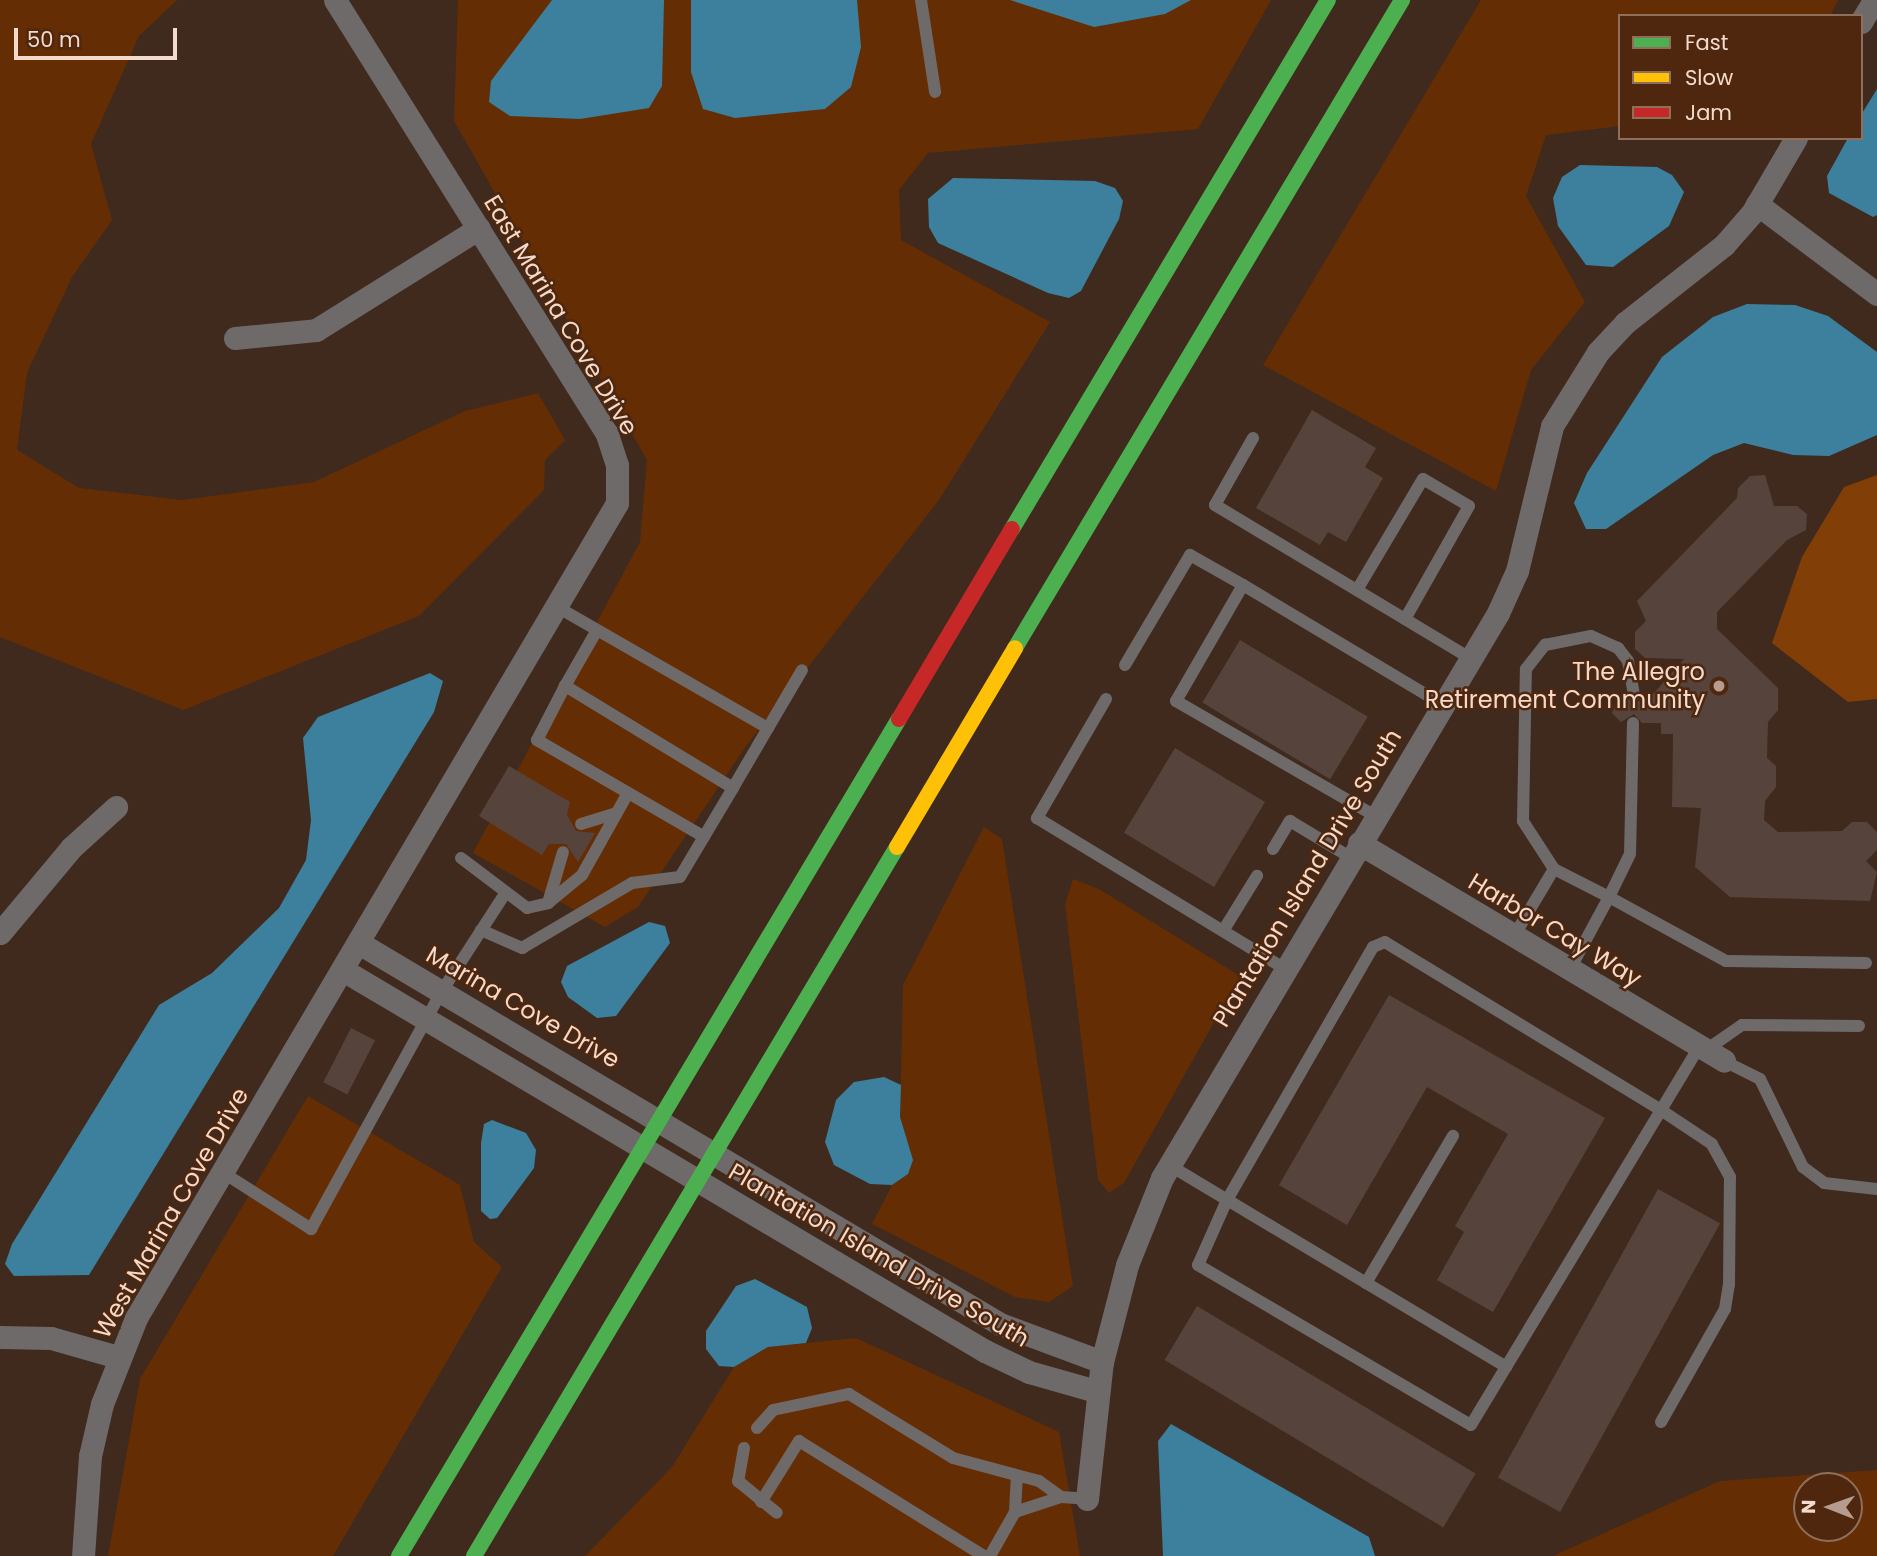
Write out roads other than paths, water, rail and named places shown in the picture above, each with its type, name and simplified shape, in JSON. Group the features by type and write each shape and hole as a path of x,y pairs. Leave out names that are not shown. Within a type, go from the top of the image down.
{"main road":[{"path":"399,1556 1328,0"},
{"path":"474,1556 1402,0"}],"street":[{"name":"East Marina Cove Drive","path":"335,0 479,228 616,456 619,479 610,524 351,956"},
{"path":"1863,19 1874,0"},
{"name":"Plantation Island Drive South","path":"1087,1499 1096,1391 1102,1362 1127,1265 1169,1165 1470,658 1517,571 1534,481 1552,426 1576,385 1625,323 1724,245 1757,204 1795,140"},
{"path":"1757,204 1877,294"},
{"path":"235,338 316,330 479,228"},
{"path":"0,933 71,848 116,807"},
{"name":"Harbor Cay Way","path":"1354,850 1514,936 1710,1053"},
{"path":"351,956 426,1020 642,1147"},
{"name":"Marina Cove Drive","path":"351,956 442,991 660,1117"},
{"name":"West Marina Cove Drive","path":"83,1556 90,1456 118,1357 222,1172 351,956"},
{"name":"Plantation Island Drive South","path":"660,1117 1000,1324 1102,1362"},
{"name":"Plantation Island Drive South","path":"642,1147 985,1351 1029,1372 1096,1391"},
{"path":"0,1338 51,1338 118,1357"}],"lane":[{"path":"921,0 935,92"},
{"path":"1253,438 1215,505 1470,658"},
{"path":"1357,590 1423,479 1469,506 1405,619"},
{"path":"1125,665 1190,555 1442,704"},
{"path":"1243,585 1176,701 1375,816"},
{"path":"559,608 768,728"},
{"path":"597,630 537,740 704,837"},
{"path":"1633,694 1628,661 1618,648 1591,636 1545,645 1526,669 1523,821 1554,869 1726,961 1866,963"},
{"path":"481,930 522,948 632,883 680,877 802,670"},
{"path":"565,686 733,788"},
{"path":"1106,699 1037,818 1284,968"},
{"path":"1570,970 1630,854 1633,723"},
{"path":"461,858 504,895 527,908 548,903 582,875 628,793"},
{"path":"581,824 614,814"},
{"path":"1273,849 1290,821 1354,850"},
{"path":"548,903 563,852"},
{"path":"1514,936 1554,869"},
{"path":"1223,931 1257,876"},
{"path":"222,1172 312,1229 442,991 504,895"},
{"path":"1661,1422 1725,1308 1730,1177 1712,1144 1661,1110 1385,942 1373,947 1227,1200 1198,1265 1471,1425 1661,1110 1710,1053 1742,1025 1858,1026"},
{"path":"1710,1053 1760,1079 1771,1094 1803,1167 1824,1183 1877,1189"},
{"path":"1366,1283 1453,1136"},
{"path":"1169,1165 1506,1367"},
{"path":"757,1428 773,1410 849,1394 953,1458 1017,1476 1061,1497 1087,1499"},
{"path":"761,1502 799,1441 984,1556"},
{"path":"744,1448 738,1481 777,1513"},
{"path":"990,1556 1015,1512 1017,1476"},
{"path":"1015,1512 1061,1497"}],"water":[{"path":"552,0 664,0 662,86 649,108 580,119 510,116 489,102 491,81"},
{"path":"691,0 857,0 861,47 851,87 825,109 735,118 703,109 691,72"},
{"path":"1010,0 1191,0 1165,14 1094,27"},
{"path":"1877,89 1877,215 1873,217 1829,193 1827,176 1847,140 1863,140 1863,112"},
{"path":"1580,165 1657,167 1672,175 1684,192 1669,226 1613,267 1586,265 1558,226 1553,198 1562,177"},
{"path":"953,178 1095,181 1115,188 1123,201 1119,219 1081,291 1069,298 1048,293 938,243 929,227 928,199"},
{"path":"1747,304 1795,305 1828,316 1877,352 1877,435 1829,456 1793,455 1744,443 1713,455 1606,529 1586,529 1574,503 1587,473 1662,357 1713,317"},
{"path":"430,673 443,681 434,712 89,1275 14,1276 5,1264 12,1244 159,1005 212,973 279,908 306,860 311,820 303,738 318,717"},
{"path":"649,922 665,926 670,943 616,1016 597,1018 568,997 561,982 567,966"},
{"path":"884,1077 901,1085 900,1117 913,1160 908,1174 892,1185 870,1184 834,1165 825,1142 836,1100 854,1082"},
{"path":"492,1120 526,1133 536,1150 534,1168 497,1218 490,1219 481,1211 481,1143 484,1124"},
{"path":"755,1279 807,1307 812,1328 806,1343 768,1347 734,1367 719,1366 706,1349 706,1331 736,1286"},
{"path":"1171,1424 1369,1537 1375,1556 1163,1556 1158,1441"}],"place":[{"name":"The Allegro Retirement Community","path":"1719,686"}]}
